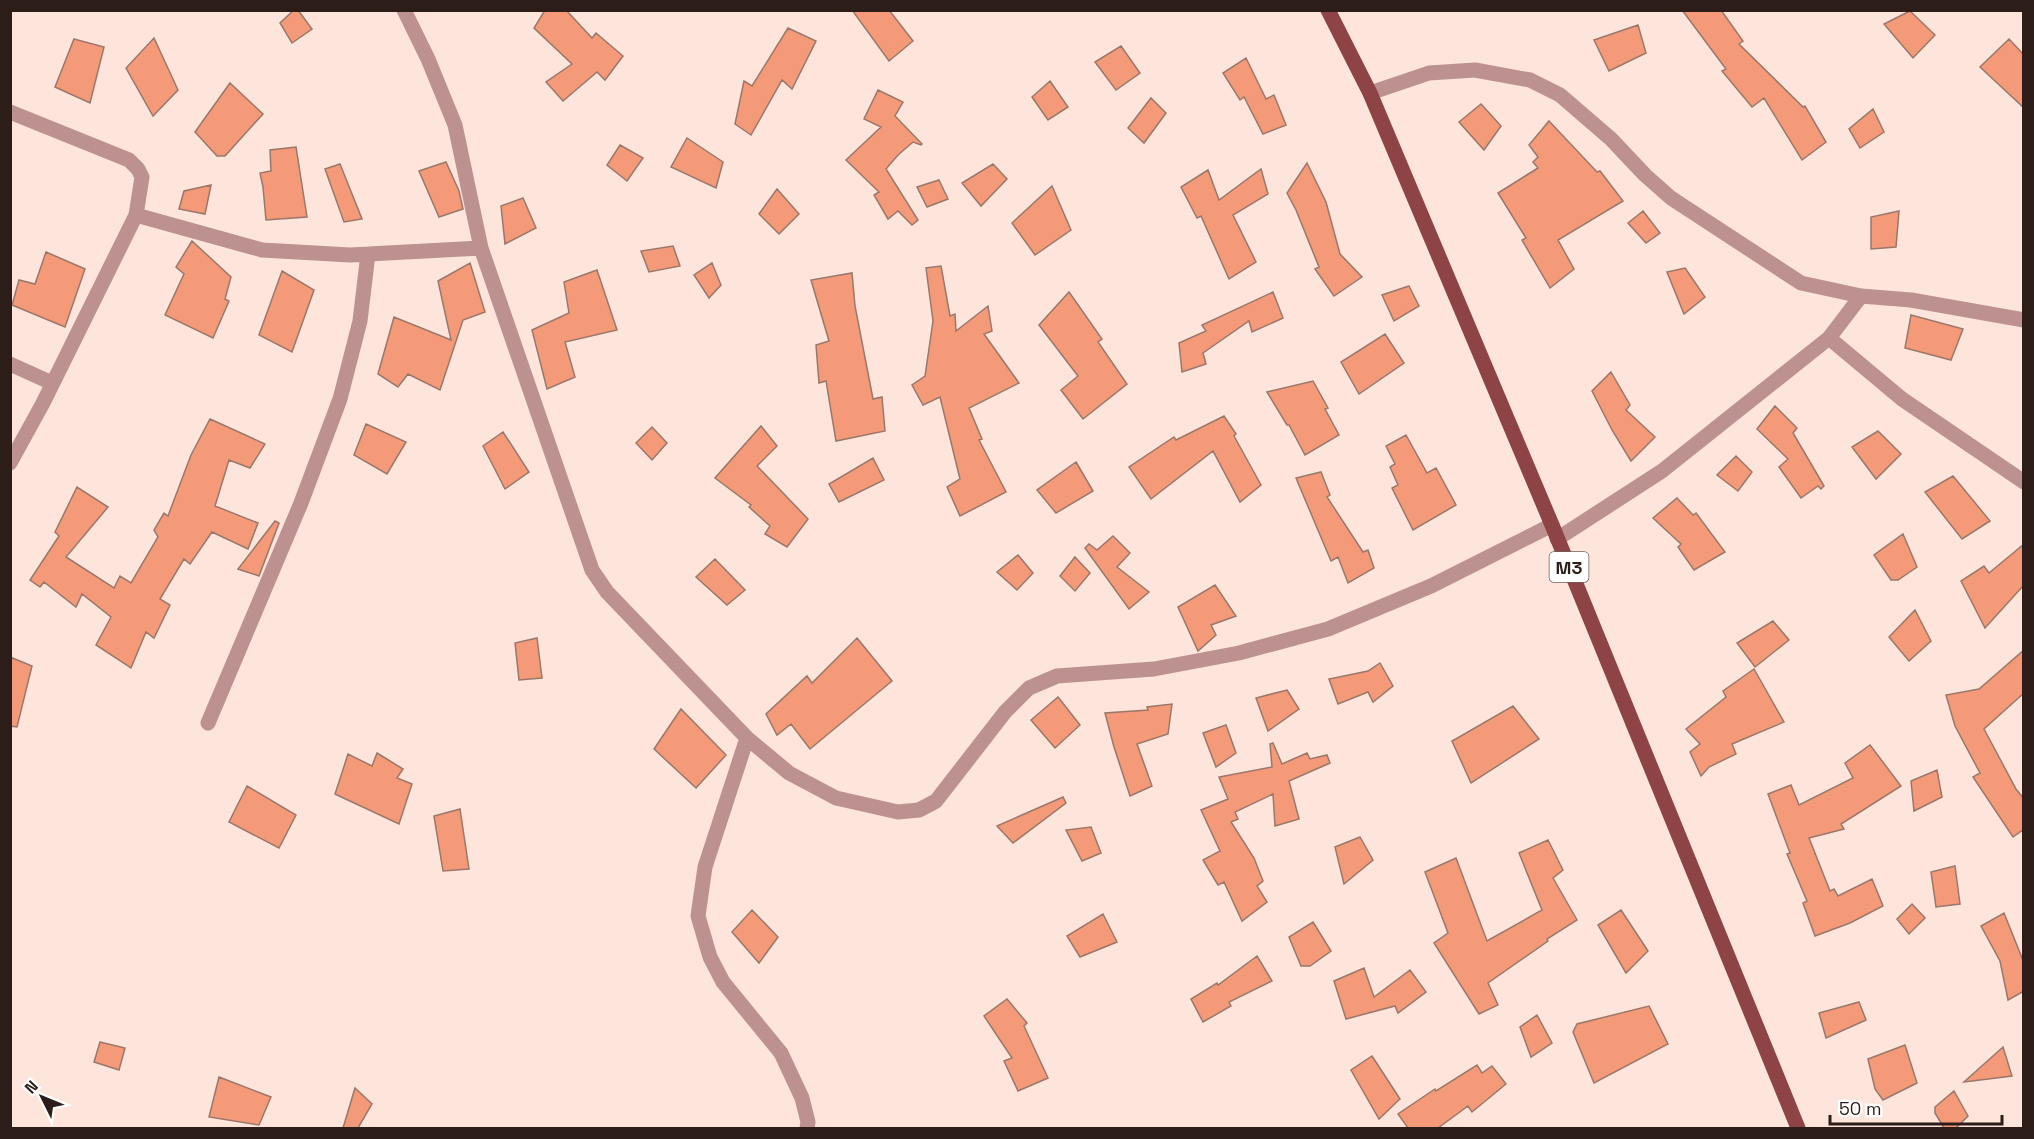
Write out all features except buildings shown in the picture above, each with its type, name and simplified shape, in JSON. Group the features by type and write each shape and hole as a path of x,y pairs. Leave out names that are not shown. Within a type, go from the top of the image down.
{"main road":[{"name":"M3","path":"1328,10 1370,93 1555,532 1798,1128"}],"street":[{"path":"404,10 428,59 455,125 481,248 592,570 625,612 747,738 789,773 836,798 898,812 920,810 936,801 1005,712 1029,688 1057,676 1154,669 1239,653 1328,629 1555,532 1662,471 1829,338 1861,296"},
{"path":"1370,93 1429,73 1475,70 1530,80 1560,95 1611,139 1645,175 1671,198 1801,283 1861,296 1911,300 2007,315 2024,320"},
{"path":"10,112 129,160 142,177 136,214 52,384 10,463"},
{"path":"136,214 262,250 350,255 481,248"},
{"path":"208,723 301,503 340,399 360,321 368,254"},
{"path":"1829,338 1902,399 2024,482"},
{"path":"10,364 52,384"},
{"path":"747,738 705,867 698,916 710,957 723,982 781,1053 802,1098 808,1122 807,1128"}]}
